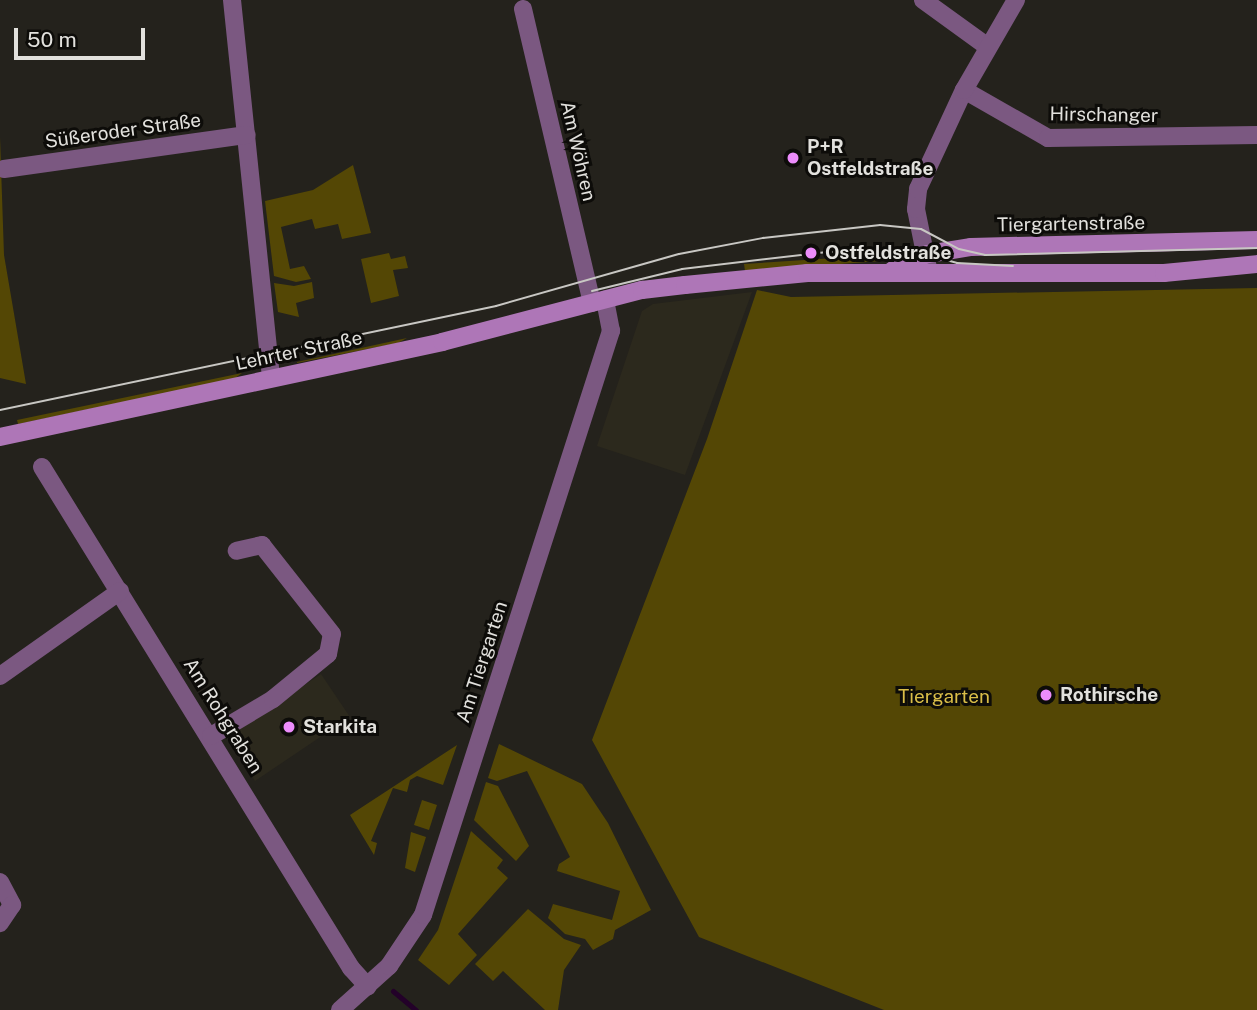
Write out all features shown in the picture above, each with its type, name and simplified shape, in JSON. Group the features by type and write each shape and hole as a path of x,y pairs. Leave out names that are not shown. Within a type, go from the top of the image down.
{"main road":[{"name":"Tiergartenstraße","path":"890,271 928,254 985,246 1257,240"},
{"name":"Tiergartenstraße","path":"598,302 642,290 776,275 890,271 928,274 1164,273 1257,264"},
{"name":"Lehrter Straße","path":"0,437 442,342 598,302"}],"street":[{"path":"232,0 271,378"},
{"path":"923,0 988,47"},
{"path":"928,274 928,254 916,198 964,90 1016,0"},
{"name":"Am Wöhren","path":"523,9 598,302"},
{"name":"Hirschanger","path":"964,90 1048,138 1257,135"},
{"name":"Süßeroder Straße","path":"4,169 247,135"},
{"name":"Am Tiergarten","path":"341,1010 368,987 406,946 423,915 611,331 598,302"},
{"name":"Am Rohgraben","path":"42,467 211,736 351,968 368,987"},
{"path":"211,736 272,699 328,654 332,634 262,545 237,551"},
{"path":"0,676 120,591"},
{"path":"0,882 12,905 0,923"}],"shaded area":[{"path":"752,292 685,475 597,446 642,311 653,304"},
{"name":"Starkita","path":"321,674 350,717 255,781 228,736"}],"green space":[{"path":"0,137 4,255 26,384 0,378"},
{"path":"353,165 371,233 342,239 338,224 315,229 312,219 281,227 290,269 304,266 311,279 296,282 274,276 265,201 313,190"},
{"path":"389,253 391,259 405,256 408,268 393,270 399,296 371,303 361,259"},
{"path":"881,255 881,261 745,271 744,264"},
{"path":"312,282 314,298 296,303 299,317 278,312 274,283 294,286"},
{"name":"Tiergarten","path":"1257,288 1257,1010 884,1010 699,937 592,740 707,439 757,290 791,297"},
{"path":"407,338 398,343 297,363 297,362"},
{"path":"242,373 234,379 18,424 17,420"},
{"path":"499,744 582,784 608,823 651,910 615,930 613,939 593,950 585,939 565,934 548,918 553,904 612,920 620,891 557,871 559,864 570,857 527,771 497,781 488,778"},
{"path":"457,745 443,785 417,776 410,780 407,792 393,788 371,841 377,843 374,855 350,815"},
{"path":"486,782 498,786 529,846 516,861 474,820"},
{"path":"422,800 437,805 429,830 414,825"},
{"path":"471,831 503,860 497,868 508,878 458,934 477,955 449,985 418,960 438,930"},
{"path":"411,832 426,837 415,872 405,868"},
{"path":"528,909 564,939 581,945 564,970 558,1010 545,1010 503,971 493,981 475,964"}],"waterway":[{"path":"393,991 416,1010"}],"tram line":[{"path":"0,410 496,306 679,254 763,238 880,225 921,229 959,249 985,255 1257,248"},
{"path":"592,291 682,269 827,252 911,250 957,263 1013,266"}],"place":[{"name":"P+R Ostfeldstraße","path":"793,158"},
{"name":"Ostfeldstraße","path":"811,253"},
{"name":"Rothirsche","path":"1046,695"},
{"name":"Starkita","path":"289,727"}]}
